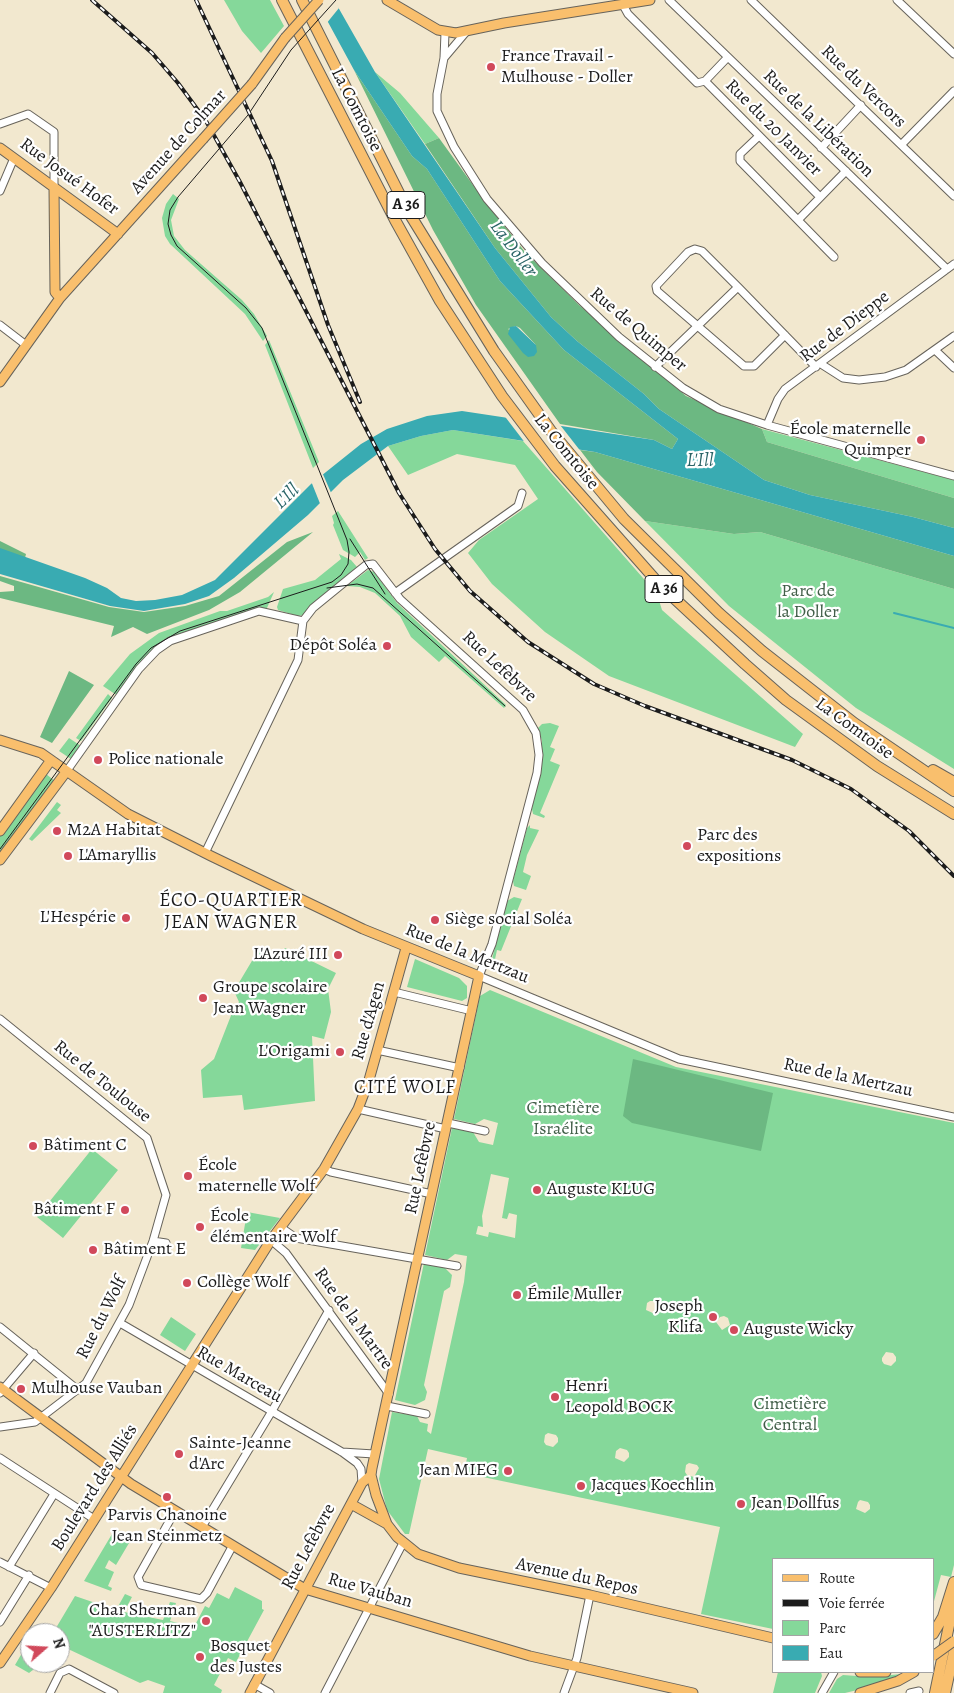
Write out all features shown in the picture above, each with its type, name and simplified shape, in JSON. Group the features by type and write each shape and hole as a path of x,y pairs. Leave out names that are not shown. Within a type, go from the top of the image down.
{"highway":[{"name":"La Comtoise","path":"282,0 440,301 502,396 555,466 661,586 786,700 877,766 954,814"},
{"name":"La Comtoise","path":"302,0 409,213 460,299 528,400 583,470 624,519 719,614 801,682 906,760 954,791"},
{"path":"906,760 933,770 954,782"},
{"path":"934,1632 943,1617 954,1582"},
{"path":"935,1693 954,1601"},
{"path":"945,1693 954,1652"}],"main road":[{"name":"Avenue de Colmar","path":"0,382 60,298 252,84 285,38 319,0"},
{"path":"387,0 444,32 466,32 504,23 650,0"},
{"name":"Rue Josué Hofer","path":"0,148 118,234"},
{"path":"54,188 55,292 60,298"},
{"name":"Rue de la Mertzau","path":"0,740 41,753 128,814 205,853 406,948 479,976"},
{"path":"0,831 51,760"},
{"path":"0,860 66,772"},
{"name":"Rue d'Agen","path":"280,1227 324,1168 358,1110 406,948"},
{"name":"Rue Lefèbvre","path":"252,1689 362,1483 371,1475 374,1454 389,1394 479,976"},
{"name":"Boulevard des Alliés","path":"0,1663 51,1588 120,1476 280,1227"},
{"name":"Rue Vauban","path":"1,1390 120,1476 305,1589 530,1656 693,1693"},
{"name":"Avenue du Repos","path":"371,1475 387,1524"},
{"name":"Avenue du Repos","path":"351,1504 387,1524 403,1543 435,1561 772,1638"},
{"path":"934,1655 954,1641"},
{"path":"860,1693 898,1681 912,1673"}],"street":[{"name":"Rue de la Libération","path":"669,0 947,269"},
{"name":"Rue du Vercors","path":"751,0 953,192"},
{"path":"897,0 954,54"},
{"name":"Rue du 20 Janvier","path":"623,5 628,14 697,83 705,81 728,57"},
{"name":"Rue de Quimper","path":"444,32 444,58 437,94 437,111 442,126 488,199 542,263 583,305 655,367 683,388 719,409 767,425 954,476"},
{"name":"Rue de Quimper","path":"444,58 466,32"},
{"name":"Rue du 20 Janvier","path":"705,81 820,197"},
{"path":"902,144 954,92"},
{"path":"821,148 862,105"},
{"path":"0,124 28,114 54,132 54,188"},
{"path":"759,136 740,154 740,161 834,257"},
{"path":"0,190 14,158"},
{"path":"798,220 846,171"},
{"path":"785,335 754,366 748,367 697,326 658,291 656,286 688,252 695,249 702,251 818,366 843,378 874,379 906,370 954,336"},
{"name":"Rue de Dieppe","path":"767,425 782,393 954,264"},
{"path":"655,367 738,287"},
{"path":"0,325 26,345"},
{"path":"935,350 954,368"},
{"path":"395,593 518,506 522,493"},
{"name":"Rue Lefèbvre","path":"303,621 313,608 368,564 376,566 395,593 523,710 532,723 538,741 537,772 492,944 479,976"},
{"path":"66,772 139,669 157,650 183,635 259,610 303,621 298,660 205,853"},
{"name":"Rue de la Mertzau","path":"479,976 680,1058 954,1117"},
{"path":"394,992 472,1011"},
{"name":"Rue de Toulouse","path":"0,1019 148,1140 166,1195 153,1241"},
{"path":"377,1050 460,1068"},
{"path":"358,1110 485,1131"},
{"path":"324,1168 331,1172 432,1194"},
{"path":"280,1227 296,1238 457,1266"},
{"name":"Rue de la Martre","path":"270,1240 286,1253 389,1394"},
{"path":"153,1241 166,1243"},
{"name":"Rue du Wolf","path":"40,1418 86,1383 120,1323 153,1241"},
{"path":"202,1527 272,1411 329,1310"},
{"name":"Rue Marceau","path":"120,1323 342,1452 357,1462 362,1483"},
{"path":"0,1327 78,1390"},
{"path":"1,1390 34,1353"},
{"path":"386,1406 426,1414"},
{"path":"0,1427 35,1422 40,1418"},
{"name":"Rue Marceau","path":"342,1452 374,1454"},
{"path":"0,1458 94,1519"},
{"path":"9,1567 54,1494"},
{"path":"175,1511 138,1577 140,1585 201,1599 207,1593 233,1545"},
{"path":"325,1693 403,1543"},
{"path":"0,1562 29,1575 51,1588"},
{"path":"0,1622 29,1575"},
{"path":"564,1693 574,1666 590,1595"},
{"path":"50,1693 64,1669 69,1669 114,1693"},
{"path":"822,1693 833,1673"},
{"path":"252,1689 270,1693"},
{"path":"910,1693 918,1691"}],"green space":[{"path":"224,0 270,0 284,26 261,53 242,31"},
{"path":"354,70 412,156 427,169 500,281 564,350 678,439 672,449 654,440 560,424 476,305 433,230","holes":["516,326 536,345 508,329"]},
{"path":"375,72 400,93 439,138 425,144"},
{"path":"439,138 486,203 525,252 579,305 686,396 762,429 767,442 954,498 954,528 913,517 810,495 764,480 659,409 644,394 577,341 551,317 495,248 425,144"},
{"path":"173,194 179,199 171,220 174,236 185,250 242,300 254,314 267,336 263,341 245,314 170,244 165,236 162,218 166,204"},
{"path":"269,340 319,462 313,468 265,345"},
{"path":"762,429 954,480 954,498 767,442"},
{"path":"453,430 523,441 657,594 662,610 803,734 795,747 609,676 545,632 492,584 468,553 479,540 538,499 515,465 457,454 408,475 388,446 421,436"},
{"path":"580,450 595,452 954,556 954,589 760,532 734,534 645,521 597,472"},
{"path":"338,511 368,558 365,560 360,552 355,557 343,550 333,525 332,516"},
{"name":"Parc de la Doller","path":"645,521 734,534 760,532 954,589 954,769 856,708 729,606"},
{"path":"313,532 240,592 209,610 147,634 133,627 111,637 114,626 0,598 0,592 14,591 14,586 0,581 0,576 109,607 144,612 185,606 219,596 287,542"},
{"path":"0,541 26,554 25,558 0,550"},
{"path":"339,554 351,560 357,567 311,605 304,615 298,616 278,610 277,607 283,589 315,580 341,559"},
{"path":"368,570 374,572 397,603 506,705 504,708 445,656 439,662 411,637 400,616 375,593 360,587 347,586"},
{"path":"274,592 267,608 258,608 172,637 118,696 103,686 130,654 159,633 220,611 227,611 268,597"},
{"path":"69,671 94,685 52,743 40,737"},
{"path":"108,694 112,698 81,741 76,738"},
{"path":"550,723 559,726 550,747 555,749 550,761 560,765 540,813 545,816 544,818 533,814 532,809 542,757 542,741 538,728 542,724"},
{"path":"69,738 81,746 71,759 59,751"},
{"path":"46,774 55,781 0,855 0,836"},
{"path":"57,802 61,805 57,810 61,813 32,841 29,839"},
{"path":"530,825 530,828 539,830 527,855 523,872 531,876 526,890 514,886 513,881 527,828"},
{"path":"514,897 522,899 501,951 497,950 494,964 491,963 507,901"},
{"path":"285,948 336,973 328,989 331,1012 324,1039 312,1036 315,1101 244,1110 242,1095 203,1098 201,1070 214,1059 232,1013 239,1002 234,991 259,949 278,958"},
{"path":"415,959 459,978 467,986 467,998 462,1001 407,987"},
{"name":"Cimetière Central","path":"490,990 676,1067 954,1123 954,1565 951,1577 941,1575 934,1601 934,1558 772,1558 772,1629 701,1614 720,1527 464,1473 467,1458 428,1449 409,1534 405,1534 387,1510 379,1479 392,1412 417,1416 420,1422 428,1424 427,1431 431,1434 464,1282 467,1256 455,1254 447,1260 425,1255 452,1128 473,1132 479,1142 493,1145 498,1123 484,1119 475,1124 454,1119 480,996","holes":["491,1174 509,1178 502,1218 507,1219 509,1213 517,1215 515,1238 489,1232 488,1237 476,1234 478,1226 483,1227 482,1216","580,1286 587,1288 589,1295 585,1300 576,1295 577,1289","654,1301 660,1309 655,1314 646,1310 647,1303","720,1317 728,1318 730,1325 722,1330 716,1322","886,1352 893,1353 896,1361 891,1366 884,1364 882,1358","548,1433 556,1435 558,1442 553,1447 546,1445 544,1442 545,1435","620,1448 627,1450 629,1457 624,1462 615,1458 616,1451","689,1463 697,1465 699,1468 694,1477 687,1475 685,1472 686,1465","860,1500 868,1502 870,1505 870,1509 865,1513 856,1509"]},
{"path":"633,1059 773,1093 761,1151 632,1123 623,1116"},
{"path":"92,1149 118,1170 63,1238 37,1217"},
{"path":"247,1212 280,1218 255,1250 241,1248"},
{"path":"424,1263 445,1268 452,1275 450,1287 444,1291 424,1385 427,1392 425,1400 415,1405 395,1400"},
{"path":"171,1317 196,1334 185,1351 160,1335"},
{"path":"115,1529 132,1538 116,1565 109,1560 105,1568 114,1572 108,1586 112,1588 111,1591 84,1581"},
{"path":"235,1587 262,1601 262,1609 264,1610 236,1662 228,1658 214,1685 222,1690 221,1693 163,1693 165,1686 148,1680 140,1683 70,1650 70,1623 59,1623 75,1596 116,1610 125,1594 132,1597 124,1612 163,1620 170,1602 176,1603 170,1621 194,1627 205,1606 209,1608 217,1593 229,1599"},
{"path":"20,1656 20,1668 15,1665"},
{"path":"778,1673 821,1673 822,1676 815,1693 773,1693"},
{"path":"902,1674 878,1685 845,1693 829,1693 837,1679 843,1675 870,1677"}],"water":[{"name":"L'Ill","path":"316,0 334,0 375,72 495,248 551,317 577,341 644,394 659,409 764,480 810,495 913,517 954,528 954,556 595,452 453,430 421,436 388,446 343,480 308,515 234,578 209,596 185,604 144,611 110,606 0,574 0,548 85,578 107,588 121,598 136,601 182,595 215,580 311,484 361,444 387,429 427,416 462,411 654,440 672,449 678,439 564,350 500,281 427,169 412,156 354,70"},
{"path":"516,326 536,345 537,352 534,356 528,357 523,353 508,334 510,327"}],"pier":[{"path":"313,0 335,0 339,8 326,24"},
{"path":"503,414 557,421 582,453 526,444"},
{"path":"322,472 332,495 321,506 311,481"}],"waterway":[{"path":"894,613 954,628"}],"tram line":[{"path":"0,849 136,664 151,648 180,631 332,582 341,575 348,564 347,540 262,328 246,308 177,246 168,224 170,210 178,197 248,115 291,50 336,0"},
{"path":"350,539 385,594"},
{"path":"327,588 357,584 373,588 505,706"}],"railway":[{"path":"92,0 152,53 178,83 206,121 240,182 399,493 435,549 470,591 528,642 594,684 645,706 792,760 851,789 909,831 954,876"},
{"path":"196,0 272,161 328,325 360,402"}],"place":[{"name":"France Travail - Mulhouse - Doller","path":"491,67"},
{"name":"École maternelle Quimper","path":"921,440"},
{"name":"Dépôt Soléa","path":"387,646"},
{"name":"Police nationale","path":"98,760"},
{"name":"M2A Habitat","path":"57,831"},
{"name":"Parc des expositions","path":"687,846"},
{"name":"L'Amaryllis","path":"68,856"},
{"name":"L'Hespérie","path":"126,918"},
{"name":"Siège social Soléa","path":"435,920"},
{"name":"L'Azuré III","path":"338,955"},
{"name":"Groupe scolaire Jean Wagner","path":"203,998"},
{"name":"L'Origami","path":"340,1052"},
{"name":"Bâtiment C","path":"33,1146"},
{"name":"École maternelle Wolf","path":"188,1176"},
{"name":"Auguste KLUG","path":"537,1190"},
{"name":"Bâtiment F","path":"125,1210"},
{"name":"École élémentaire Wolf","path":"200,1227"},
{"name":"Bâtiment E","path":"93,1250"},
{"name":"Collège Wolf","path":"187,1283"},
{"name":"Émile Muller","path":"517,1295"},
{"name":"Joseph Klifa","path":"713,1317"},
{"name":"Auguste Wicky","path":"734,1330"},
{"name":"Mulhouse Vauban","path":"21,1389"},
{"name":"Henri Leopold BOCK","path":"555,1397"},
{"name":"Sainte-Jeanne d'Arc","path":"179,1454"},
{"name":"Jean MIEG","path":"508,1471"},
{"name":"Jacques Koechlin","path":"581,1486"},
{"name":"Parvis Chanoine Jean Steinmetz","path":"167,1497"},
{"name":"Jean Dollfus","path":"741,1504"},
{"name":"Char Sherman \"AUSTERLITZ\"","path":"206,1621"},
{"name":"Bosquet des Justes","path":"200,1657"}],"district":[{"name":"ÉCO-QUARTIER JEAN WAGNER","path":"231,912"},
{"name":"CITÉ WOLF","path":"405,1088"}],"water label":[{"name":"La Doller","path":"513,249"}],"park label":[{"name":"Cimetière Israélite","path":"563,1119"}]}
